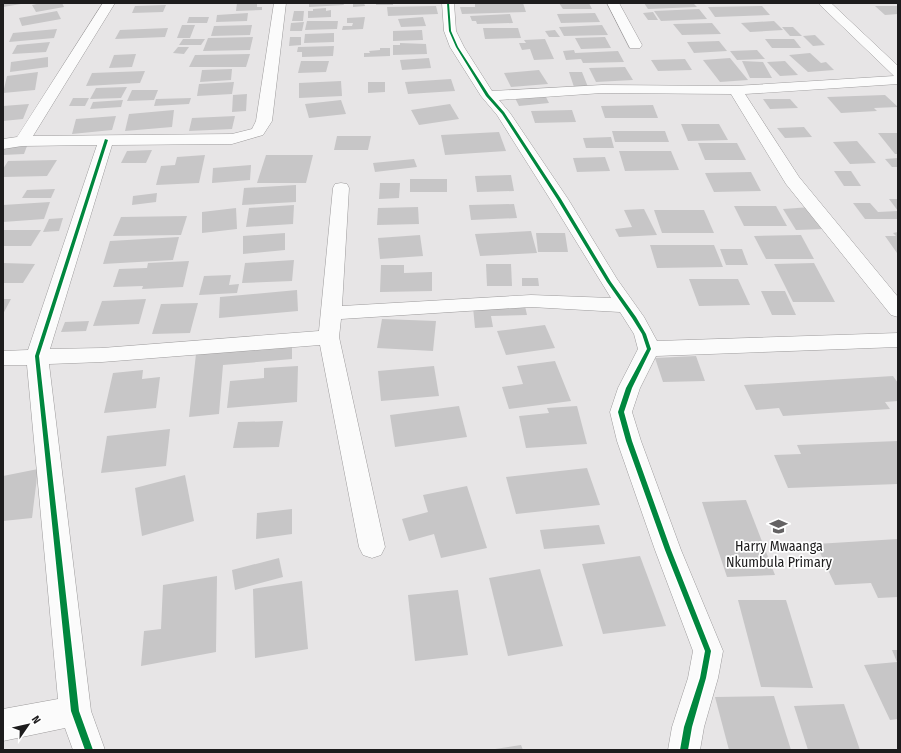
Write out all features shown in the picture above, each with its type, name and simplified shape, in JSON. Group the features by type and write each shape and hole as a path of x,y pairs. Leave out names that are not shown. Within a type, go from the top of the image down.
{"street":[{"path":"22,141 109,3"},
{"path":"3,144 22,141 232,139 258,132 264,121 280,3"},
{"path":"448,3 450,31 457,47 488,96 503,113 609,282 627,306 644,334 649,349 629,388 621,412 629,441 666,543 708,651 703,678 688,727 684,750"},
{"path":"613,3 635,45"},
{"path":"824,3 898,73"},
{"path":"488,96 602,90 735,90 898,80"},
{"path":"735,90 792,180 898,310"},
{"path":"89,750 75,710 37,356 106,140"},
{"path":"341,188 329,337 372,547"},
{"path":"331,313 531,301 627,306"},
{"path":"3,358 102,355 329,337"},
{"path":"649,349 898,340"},
{"path":"3,725 75,710"}],"building":[{"path":"3,3 21,3 21,4 3,7"},
{"path":"41,3 62,3 64,7 36,12 32,5"},
{"path":"237,3 257,3 257,7 262,7 262,10 236,11"},
{"path":"309,3 343,3 344,5 309,7"},
{"path":"353,3 364,3 365,6 353,7"},
{"path":"376,3 393,3 393,5 376,5"},
{"path":"523,3 526,12 462,14 460,7 475,7 475,4"},
{"path":"559,3 589,3 592,9 563,9"},
{"path":"644,3 693,3 697,7 648,9"},
{"path":"166,5 163,12 132,13 135,6"},
{"path":"436,6 438,14 388,16 387,7"},
{"path":"762,6 770,15 715,17 708,7"},
{"path":"875,6 898,6 898,14 885,15"},
{"path":"326,8 326,11 331,10 331,17 308,18 308,11"},
{"path":"699,9 707,19 661,21 654,11"},
{"path":"57,11 61,19 22,26 19,18"},
{"path":"294,11 304,11 303,21 292,21"},
{"path":"653,12 658,20 648,20 643,13"},
{"path":"248,13 247,21 216,22 217,15"},
{"path":"595,13 600,22 561,23 557,14"},
{"path":"510,14 513,23 477,24 476,21 472,21 470,16"},
{"path":"189,17 209,17 207,23 187,23"},
{"path":"365,17 363,29 342,30 343,26 352,26 353,23 347,23 347,18"},
{"path":"423,17 426,26 401,27 398,19"},
{"path":"307,21 338,21 337,29 305,30"},
{"path":"774,21 783,30 750,32 741,23"},
{"path":"304,22 302,31 290,31 291,23"},
{"path":"712,23 721,34 682,35 673,24"},
{"path":"182,25 195,25 190,38 177,38"},
{"path":"252,25 250,35 211,36 214,26"},
{"path":"602,25 608,35 564,36 559,27"},
{"path":"782,27 793,27 802,36 790,36"},
{"path":"168,28 165,37 115,39 120,30"},
{"path":"483,28 518,28 521,38 485,39"},
{"path":"57,29 54,38 9,42 13,33"},
{"path":"422,30 423,40 393,41 393,31"},
{"path":"555,30 560,37 549,37 545,31"},
{"path":"334,33 334,42 304,43 305,34"},
{"path":"815,35 825,45 813,46 803,36"},
{"path":"253,37 250,50 203,51 208,38"},
{"path":"290,37 301,37 301,45 289,46"},
{"path":"605,37 611,48 581,49 575,38"},
{"path":"183,39 205,39 201,45 179,45"},
{"path":"545,39 554,59 534,60 530,49 522,50 519,43 526,43 524,40"},
{"path":"765,39 794,39 801,48 772,48"},
{"path":"719,41 727,51 694,53 687,42"},
{"path":"50,42 46,52 12,54 17,45"},
{"path":"400,43 426,44 427,54 393,55 393,45 400,45"},
{"path":"334,46 333,56 302,57 302,52 297,52 298,47"},
{"path":"178,47 189,47 184,54 173,53"},
{"path":"380,48 390,48 390,56 364,57 364,53 380,50"},
{"path":"574,50 575,53 618,51 624,62 583,63 581,59 566,60 563,51"},
{"path":"757,50 765,59 737,60 730,51"},
{"path":"810,53 821,63 826,62 834,70 808,72 789,55"},
{"path":"136,54 132,67 109,68 114,55"},
{"path":"250,54 246,67 189,67 195,55"},
{"path":"48,57 48,67 10,72 11,62"},
{"path":"429,58 431,68 402,70 400,60"},
{"path":"730,58 748,80 720,82 703,60"},
{"path":"685,59 692,70 658,71 651,60"},
{"path":"301,61 329,61 326,72 298,73"},
{"path":"742,61 763,62 772,78 750,78"},
{"path":"785,61 798,75 780,76 767,62"},
{"path":"625,67 633,80 596,82 589,68"},
{"path":"232,69 231,80 200,82 202,70"},
{"path":"539,70 548,84 511,87 504,73"},
{"path":"145,71 140,83 86,86 92,73"},
{"path":"38,72 35,90 3,93 7,76"},
{"path":"569,72 582,72 588,87 574,87"},
{"path":"451,79 455,91 408,94 405,82"},
{"path":"341,81 342,96 299,98 299,83"},
{"path":"234,82 232,94 197,96 199,84"},
{"path":"368,82 385,82 385,92 368,93"},
{"path":"127,87 121,98 90,99 96,88"},
{"path":"132,90 158,90 154,100 127,101"},
{"path":"247,94 246,111 232,112 233,95"},
{"path":"545,95 549,103 519,106 515,98"},
{"path":"885,95 898,107 874,108 877,111 841,113 827,97"},
{"path":"73,98 89,98 85,106 69,106"},
{"path":"191,98 189,104 154,106 156,99"},
{"path":"763,99 790,99 798,108 770,109"},
{"path":"123,100 121,107 90,109 93,102"},
{"path":"341,100 346,114 309,118 305,104"},
{"path":"29,104 23,119 3,121 3,106"},
{"path":"450,104 459,119 419,125 411,110"},
{"path":"653,105 658,118 605,118 601,106"},
{"path":"174,110 172,127 125,131 129,114"},
{"path":"572,110 576,122 535,123 531,111"},
{"path":"116,116 112,130 72,134 76,119"},
{"path":"235,116 232,129 189,131 192,118"},
{"path":"681,124 719,124 728,140 688,141"},
{"path":"804,127 812,137 785,138 777,128"},
{"path":"612,131 665,131 669,142 615,142"},
{"path":"499,132 506,151 445,155 441,135"},
{"path":"878,133 898,133 898,154 895,154"},
{"path":"337,136 371,136 368,150 334,150"},
{"path":"611,137 614,148 586,148 583,138"},
{"path":"857,141 876,163 850,164 833,142"},
{"path":"698,143 737,143 746,160 705,160"},
{"path":"27,146 24,154 3,155 3,148"},
{"path":"152,150 146,163 121,163 127,151"},
{"path":"619,151 671,151 679,170 625,171"},
{"path":"205,155 199,183 156,185 161,166 175,165 177,157"},
{"path":"266,155 313,155 306,183 257,183"},
{"path":"605,157 610,171 577,172 573,158"},
{"path":"898,158 898,167 892,167 885,159"},
{"path":"414,159 417,167 375,172 373,163"},
{"path":"57,160 47,176 3,177 3,169 8,161"},
{"path":"251,165 250,180 212,183 213,168"},
{"path":"834,171 851,171 861,186 844,186"},
{"path":"751,172 761,191 714,192 705,173"},
{"path":"511,175 514,191 477,192 475,176"},
{"path":"410,179 447,179 447,192 410,192"},
{"path":"380,183 400,183 399,198 379,199"},
{"path":"296,185 296,202 242,205 244,188"},
{"path":"55,189 51,198 22,198 27,190"},
{"path":"157,193 156,202 132,205 133,196"},
{"path":"889,199 898,199 898,211"},
{"path":"50,202 44,219 3,222 3,205"},
{"path":"853,203 870,203 878,212 898,211 898,219 865,219"},
{"path":"514,204 517,218 471,220 469,205"},
{"path":"294,205 293,224 246,227 249,208"},
{"path":"734,206 776,206 787,226 744,226"},
{"path":"418,207 419,224 377,225 378,208"},
{"path":"811,207 825,229 796,230 783,209"},
{"path":"236,208 237,229 202,233 202,212"},
{"path":"644,209 657,235 619,237 615,229 632,227 624,210"},
{"path":"654,210 704,210 714,233 662,233"},
{"path":"187,216 181,235 113,236 121,217"},
{"path":"63,218 59,231 43,232 49,219"},
{"path":"3,230 41,230 31,246 3,246"},
{"path":"531,231 537,253 480,256 475,234"},
{"path":"898,232 897,253 885,236 896,236 893,233"},
{"path":"285,233 285,250 243,254 243,236"},
{"path":"536,233 565,233 568,252 538,252"},
{"path":"420,235 423,256 380,259 378,238"},
{"path":"801,235 814,259 766,259 754,236"},
{"path":"179,237 173,260 103,264 110,241"},
{"path":"650,245 714,245 723,267 657,268"},
{"path":"720,249 742,249 748,265 726,265"},
{"path":"294,260 292,281 242,283 245,263"},
{"path":"189,261 183,287 142,289 143,286 113,287 119,269 147,268 148,263"},
{"path":"3,263 35,264 23,283 3,283"},
{"path":"814,263 835,302 793,302 774,264"},
{"path":"486,264 511,264 512,286 487,286"},
{"path":"381,265 404,265 404,273 432,272 432,291 380,292"},
{"path":"231,275 229,285 239,284 237,293 199,295 204,276"},
{"path":"522,278 538,278 539,286 522,286"},
{"path":"689,279 738,279 750,305 699,306"},
{"path":"297,290 298,311 219,318 220,297"},
{"path":"761,291 785,291 796,315 772,315"},
{"path":"3,299 11,299 3,314"},
{"path":"146,299 139,324 93,326 102,301"},
{"path":"198,303 190,333 152,334 161,304"},
{"path":"525,306 527,315 491,316 493,327 475,328 473,307"},
{"path":"382,319 436,321 433,351 377,348"},
{"path":"89,321 86,331 61,332 65,322"},
{"path":"545,325 555,348 506,355 497,331"},
{"path":"292,346 292,359 223,365 219,414 189,417 196,354"},
{"path":"696,356 705,381 663,382 655,358"},
{"path":"555,361 571,401 509,409 502,387 523,384 517,366"},
{"path":"298,366 297,402 227,408 230,381 264,378 264,368"},
{"path":"434,366 439,396 381,401 378,371"},
{"path":"143,370 142,379 160,377 156,408 104,413 113,373"},
{"path":"893,376 898,383 898,401 885,402 890,409 783,416 779,408 756,410 744,385"},
{"path":"459,406 467,437 395,447 390,415"},
{"path":"577,406 587,444 526,448 519,416 549,413 547,408"},
{"path":"283,421 279,447 233,448 238,422"},
{"path":"170,429 166,466 101,473 107,436"},
{"path":"898,441 898,484 788,488 774,455 801,454 797,445"},
{"path":"587,468 600,505 516,514 506,477"},
{"path":"38,469 32,518 3,521 3,476"},
{"path":"185,475 194,521 142,536 135,488"},
{"path":"467,486 487,548 441,558 434,534 409,541 402,519 428,512 423,495"},
{"path":"746,500 775,575 727,577 702,502"},
{"path":"292,509 292,534 256,539 257,513"},
{"path":"599,525 605,544 544,549 540,530"},
{"path":"898,539 898,597 878,598 871,583 835,585 816,544"},
{"path":"640,556 666,626 603,634 582,564"},
{"path":"279,558 283,577 235,590 232,570"},
{"path":"540,569 563,646 508,656 489,578"},
{"path":"217,576 216,652 141,666 144,631 161,629 163,585"},
{"path":"302,581 308,649 255,658 253,589"},
{"path":"458,590 468,655 415,661 408,595"},
{"path":"738,600 786,600 813,688 761,687"},
{"path":"892,650 898,650 898,719 890,720 864,665 897,662"},
{"path":"774,696 791,750 729,750 715,697"},
{"path":"844,704 860,750 808,750 794,706"},
{"path":"521,745 523,750 495,750 495,749"}],"cycle path":[{"path":"448,3 450,31 457,47 488,96 503,113 559,199 609,282 634,317 644,334 649,349 629,388 621,412 629,441 668,550 708,651 703,678 688,727 684,750"},
{"path":"89,750 75,711 37,356 106,140"}],"place":[{"name":"Harry Mwaanga Nkumbula Primary","path":"779,526"}]}
